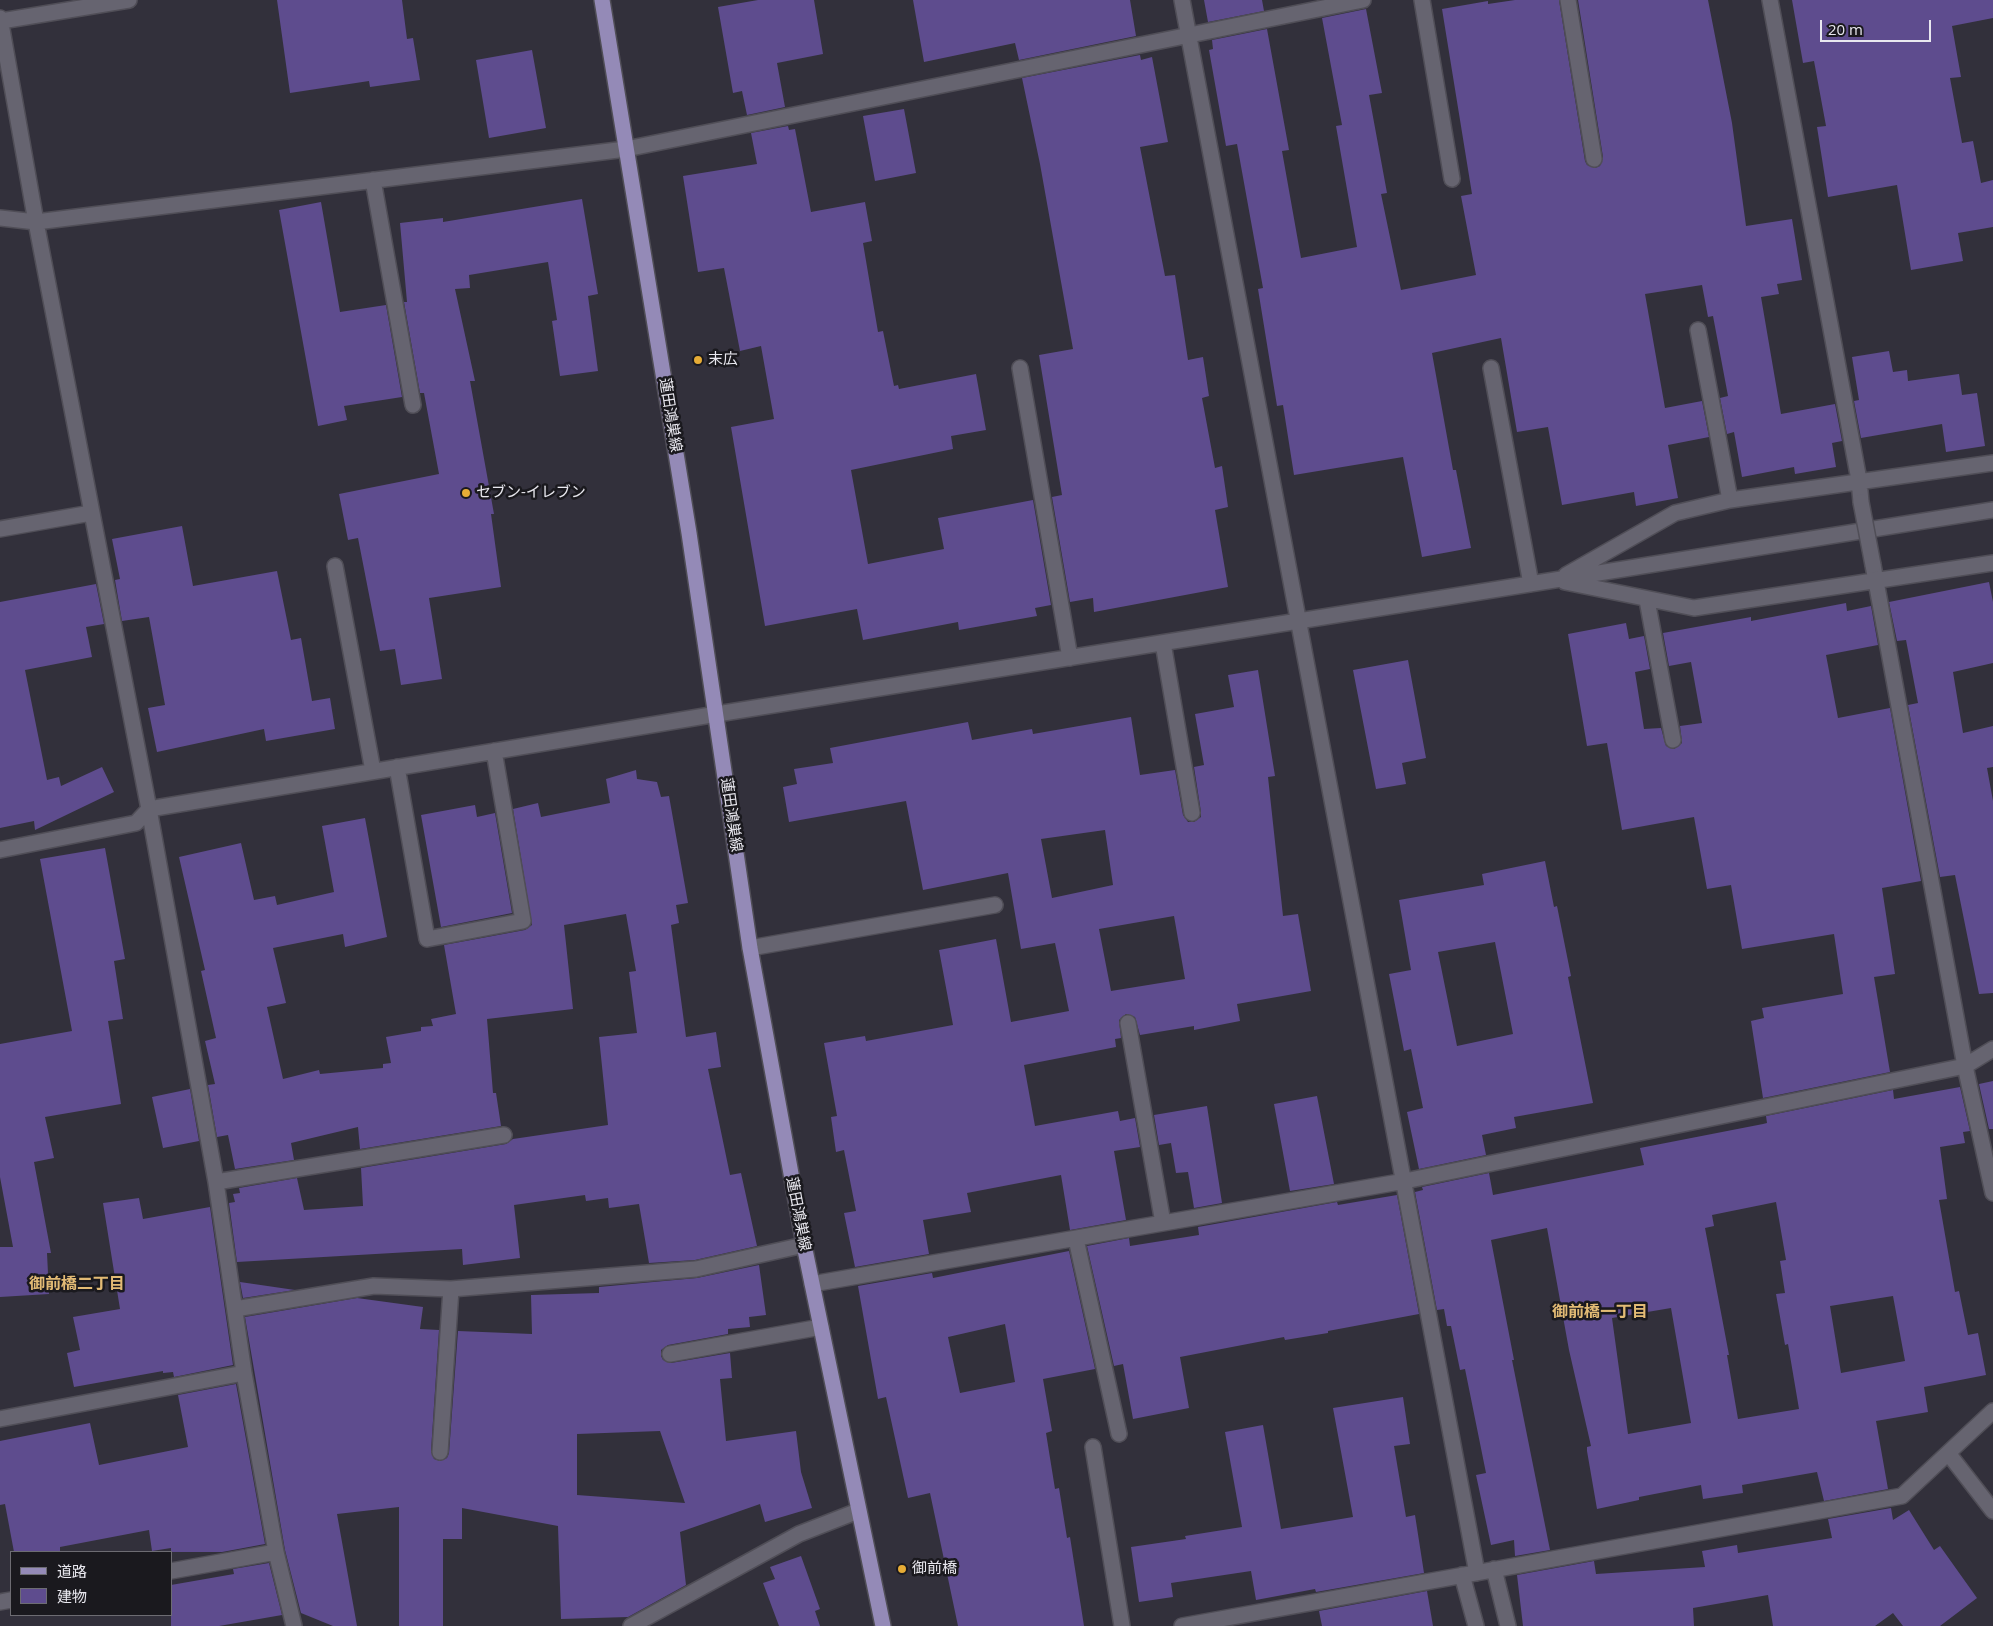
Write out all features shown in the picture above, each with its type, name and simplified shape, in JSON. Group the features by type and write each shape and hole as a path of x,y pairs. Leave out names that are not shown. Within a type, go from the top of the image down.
{"main road":[{"name":"蓮田鴻巣線","path":"602,0 663,368 717,714 750,948 804,1245 883,1626"}],"street":[{"path":"129,0 0,19 36,222 149,809 216,1182 244,1373 276,1552 294,1626"},
{"path":"1182,0 1477,1573"},
{"path":"0,218 36,222 626,149 1363,0"},
{"path":"1422,0 1452,179"},
{"path":"1568,0 1594,159"},
{"path":"1770,0 1965,1066 1993,1193"},
{"path":"373,180 413,405"},
{"path":"1698,330 1730,500"},
{"path":"1020,368 1070,658"},
{"path":"1490,368 1531,584"},
{"path":"1556,580 1675,513 1730,500 1859,480 1993,464"},
{"path":"0,850 136,823 149,809 717,714 1993,510"},
{"path":"0,529 91,513"},
{"path":"1556,580 1646,600 1694,608 1874,573 1993,563"},
{"path":"335,566 373,771"},
{"path":"1646,600 1673,740"},
{"path":"1163,643 1192,813"},
{"path":"397,767 427,939 523,921 494,751"},
{"path":"750,948 995,905"},
{"path":"1128,1023 1163,1223"},
{"path":"812,1284 1405,1181 1965,1066 1993,1049"},
{"path":"216,1182 504,1135"},
{"path":"1076,1239 1120,1434"},
{"path":"235,1309 374,1286 451,1289 696,1269 804,1245"},
{"path":"440,1452 451,1289"},
{"path":"670,1354 821,1327"},
{"path":"0,1419 244,1373"},
{"path":"1192,1625 1902,1496 1993,1411"},
{"path":"1093,1447 1122,1626"},
{"path":"1948,1453 1993,1511"},
{"path":"631,1626 799,1534 858,1512"},
{"path":"172,1571 276,1552"},
{"path":"1494,1569 1508,1626"},
{"path":"1462,1575 1476,1626"}],"building":[{"path":"277,0 402,0 407,39 413,38 420,80 370,87 369,81 290,93"},
{"path":"758,0 814,0 823,54 777,63 785,107 747,115 742,91 733,93 718,7"},
{"path":"913,0 1130,0 1136,36 1019,60 1015,43 924,62"},
{"path":"1204,0 1262,0 1264,11 1208,22"},
{"path":"1515,0 1559,0 1585,161 1587,165 1595,168 1600,166 1603,157 1578,0 1708,0 1732,123 1746,226 1792,219 1802,280 1777,284 1779,294 1761,297 1781,414 1835,404 1842,441 1832,443 1836,467 1795,474 1794,467 1742,477 1734,432 1727,434 1720,398 1728,396 1713,316 1708,317 1702,285 1645,294 1665,408 1702,401 1709,437 1668,445 1678,498 1636,506 1634,492 1562,505 1548,427 1517,432 1501,338 1432,353 1453,470 1456,470 1471,548 1422,557 1403,457 1294,475 1283,405 1277,406 1258,289 1263,288 1237,144 1226,146 1209,50 1213,49 1212,40 1267,29 1289,150 1282,151 1301,258 1357,247 1336,126 1342,125 1322,18 1366,9 1382,93 1369,95 1387,193 1381,194 1401,290 1476,275 1461,196 1472,194 1442,9 1488,1 1488,4"},
{"path":"1792,0 1993,0 1993,18 1952,26 1961,77 1950,78 1962,143 1973,141 1981,183 1993,180 1993,227 1958,233 1963,261 1911,270 1897,185 1828,197 1817,127 1826,126 1814,61 1803,63"},
{"path":"532,50 546,128 489,138 476,60"},
{"path":"1140,55 1141,60 1152,57 1168,142 1140,147 1165,276 1175,275 1188,360 1203,357 1209,396 1202,398 1215,468 1222,466 1228,507 1215,510 1228,587 1094,612 1093,598 1070,602 1052,497 1062,495 1039,355 1073,349 1040,164 1022,78"},
{"path":"904,109 916,173 875,181 863,116"},
{"path":"788,126 789,130 795,129 811,212 865,202 872,241 863,243 878,332 883,331 894,386 898,385 899,389 976,374 986,430 951,436 953,449 851,470 868,564 944,549 938,518 1033,500 1051,605 1035,608 1037,616 959,630 958,622 863,640 857,609 765,626 731,427 774,419 761,346 740,351 724,268 698,272 683,176 757,164 751,133"},
{"path":"582,199 598,294 588,296 598,371 560,376 552,321 557,320 548,262 469,275 470,288 455,289 475,381 470,381 494,514 491,514 501,587 429,598 442,679 401,685 395,649 380,651 358,538 348,540 339,494 439,474 424,393 420,393 404,302 407,302 400,223 443,218 443,222"},
{"path":"321,202 340,312 386,305 402,397 344,406 347,420 318,426 279,210"},
{"path":"1889,351 1893,372 1907,370 1908,381 1959,374 1962,395 1977,393 1985,446 1946,452 1942,424 1861,438 1854,401 1859,400 1852,357"},
{"path":"182,526 193,586 277,571 291,640 301,638 312,701 330,698 335,729 266,741 264,729 157,752 148,708 165,705 149,617 122,621 115,580 120,579 112,539"},
{"path":"1989,582 1993,602 1993,663 1953,672 1963,733 1993,726 1993,767 1987,768 1993,801 1993,993 1979,994 1955,875 1940,877 1908,705 1918,703 1906,640 1897,641 1889,602"},
{"path":"96,584 104,624 86,627 92,657 25,670 47,780 59,777 61,786 102,767 114,792 35,830 34,821 0,828 0,602"},
{"path":"1846,603 1847,611 1871,606 1878,645 1826,655 1838,718 1890,708 1921,881 1882,888 1895,974 1874,977 1890,1072 1763,1098 1751,1021 1764,1018 1762,1008 1843,994 1834,934 1742,949 1731,885 1707,889 1694,817 1622,830 1607,743 1587,746 1568,634 1626,623 1629,639 1644,636 1650,669 1635,672 1644,729 1661,728 1666,746 1674,749 1682,743 1680,726 1702,723 1691,662 1669,666 1663,633 1751,617 1751,621"},
{"path":"1408,660 1426,758 1402,763 1406,784 1376,789 1353,670"},
{"path":"1258,670 1275,776 1268,777 1283,916 1298,914 1311,991 1237,1004 1240,1021 1194,1030 1194,1026 1140,1035 1135,1017 1126,1014 1119,1020 1121,1038 1115,1039 1116,1047 1024,1065 1035,1126 1118,1111 1120,1121 1135,1118 1140,1147 1114,1151 1126,1220 1070,1230 1061,1175 967,1193 971,1212 923,1220 929,1254 855,1267 844,1213 856,1211 844,1150 836,1152 831,1117 837,1116 824,1043 865,1036 866,1041 953,1025 939,950 996,939 1011,1022 1069,1011 1055,943 1021,949 1008,873 923,890 906,801 789,822 783,787 797,784 794,769 833,763 830,748 968,722 972,740 1032,729 1033,734 1131,717 1140,775 1175,770 1183,815 1188,822 1194,822 1201,817 1201,812 1194,767 1204,765 1195,714 1234,707 1228,675","holes":["1105,830 1113,885 1052,898 1041,839","1174,916 1185,979 1111,991 1099,929"]},
{"path":"636,770 637,779 657,782 661,797 669,796 688,903 676,905 679,923 671,925 686,1037 716,1032 721,1067 708,1069 730,1175 741,1173 757,1246 695,1260 649,1263 639,1204 609,1208 608,1198 586,1201 585,1195 514,1205 520,1258 463,1265 462,1249 237,1262 229,1203 235,1202 233,1194 240,1193 239,1188 297,1178 304,1210 363,1206 361,1168 506,1144 513,1139 608,1125 599,1037 637,1033 629,972 636,971 626,914 564,925 573,1009 487,1019 493,1093 496,1093 501,1126 360,1149 358,1127 291,1143 294,1160 235,1169 228,1135 217,1137 208,1085 215,1084 205,1041 216,1038 201,971 205,970 179,857 241,843 254,900 275,896 277,905 334,892 322,826 365,818 387,937 345,947 343,934 273,948 286,1003 267,1007 283,1079 319,1070 320,1074 383,1068 383,1064 391,1063 386,1037 421,1031 421,1027 433,1026 431,1019 456,1014 444,945 525,930 532,925 513,809 538,803 541,817 610,803 606,779"},
{"path":"475,805 477,817 495,813 512,913 441,927 421,815"},
{"path":"105,848 125,959 114,961 123,1019 108,1021 121,1104 45,1117 54,1158 34,1162 51,1253 47,1253 49,1294 0,1297 0,1247 13,1247 0,1177 0,1044 72,1031 40,859"},
{"path":"1545,861 1554,907 1557,906 1571,976 1568,977 1593,1103 1514,1117 1516,1128 1482,1135 1486,1155 1419,1169 1407,1112 1423,1108 1411,1049 1404,1051 1389,974 1411,970 1399,900 1484,885 1482,874","holes":["1495,942 1513,1034 1457,1046 1438,952"]},
{"path":"1993,1081 1993,1129 1989,1129 1979,1084"},
{"path":"1960,1087 1970,1131 1963,1132 1965,1143 1940,1147 1947,1199 1939,1200 1955,1292 1959,1291 1968,1335 1978,1333 1986,1375 1924,1387 1928,1412 1876,1421 1888,1489 1824,1501 1817,1472 1742,1485 1743,1493 1703,1499 1701,1485 1639,1497 1639,1500 1597,1509 1587,1451 1587,1447 1591,1446 1569,1350 1547,1228 1491,1240 1514,1360 1512,1360 1550,1550 1515,1556 1514,1540 1491,1545 1476,1475 1486,1473 1465,1369 1460,1370 1451,1326 1447,1326 1444,1309 1437,1310 1415,1192 1423,1190 1422,1187 1489,1173 1493,1195 1644,1165 1640,1148 1767,1123 1766,1116 1893,1090 1894,1099","holes":["1776,1202 1786,1260 1780,1261 1785,1293 1776,1294 1785,1345 1788,1344 1799,1409 1738,1419 1727,1355 1729,1355 1705,1228 1714,1226 1712,1215","1893,1296 1905,1361 1841,1373 1830,1306","1671,1308 1691,1423 1628,1434 1612,1318"]},
{"path":"190,1089 199,1141 163,1148 152,1097"},
{"path":"1317,1096 1334,1184 1290,1191 1274,1104"},
{"path":"1207,1106 1222,1203 1194,1208 1188,1172 1176,1173 1171,1143 1159,1145 1154,1115"},
{"path":"1397,1195 1419,1314 1328,1331 1328,1333 1285,1340 1284,1337 1180,1357 1189,1408 1133,1419 1123,1364 1114,1366 1087,1246 1129,1238 1130,1246 1199,1235 1198,1227 1337,1202 1338,1205"},
{"path":"139,1198 143,1219 210,1207 233,1365 174,1377 173,1372 163,1373 163,1371 74,1387 67,1353 80,1350 73,1317 120,1309 103,1203"},
{"path":"1069,1251 1095,1369 1043,1379 1052,1431 1046,1433 1055,1489 1059,1488 1067,1538 1070,1537 1084,1626 958,1626 930,1493 908,1498 886,1397 878,1399 858,1286 932,1273 933,1278","holes":["1005,1324 1015,1382 960,1393 948,1337"]},
{"path":"759,1265 766,1315 749,1317 750,1327 728,1329 728,1334 668,1345 661,1350 663,1360 671,1363 730,1353 732,1378 720,1379 726,1441 796,1431 801,1472 812,1508 765,1522 760,1504 680,1532 686,1585 628,1617 561,1619 558,1526 462,1508 462,1539 443,1539 443,1626 399,1626 399,1507 337,1514 357,1626 333,1626 301,1613 285,1550 245,1317 357,1298 423,1307 420,1329 439,1330 431,1451 434,1459 440,1461 447,1458 449,1453 458,1331 532,1334 531,1295 599,1293 599,1287 697,1278","holes":["660,1431 685,1503 577,1495 577,1434"]},
{"path":"240,1282 295,1290 243,1298"},
{"path":"236,1384 265,1544 222,1552 172,1552 171,1548 152,1551 149,1530 60,1547 60,1551 14,1551 5,1504 0,1505 0,1441 90,1423 99,1465 188,1447 178,1395"},
{"path":"1403,1397 1410,1444 1394,1446 1406,1517 1415,1515 1424,1573 1316,1592 1315,1589 1256,1600 1251,1571 1171,1583 1173,1597 1139,1602 1131,1547 1186,1539 1185,1536 1242,1527 1225,1432 1263,1425 1281,1529 1353,1517 1333,1408"},
{"path":"1891,1508 1893,1520 1909,1510 1934,1550 1940,1546 1977,1598 1940,1626 1903,1626 1893,1613 1875,1626 1773,1626 1768,1595 1693,1608 1694,1626 1523,1626 1517,1575 1594,1561 1596,1574 1705,1567 1702,1551 1737,1545 1738,1553 1832,1538 1828,1519"},
{"path":"801,1556 820,1609 815,1611 820,1626 779,1626 763,1583 775,1579 770,1567"},
{"path":"269,1563 282,1615 219,1626 171,1626 172,1585 234,1574 233,1569"},
{"path":"1427,1591 1433,1626 1322,1626 1319,1611"}],"place":[{"name":"末広","path":"698,360"},
{"name":"セブン-イレブン","path":"466,493"},
{"name":"御前橋","path":"902,1569"}],"district":[{"name":"御前橋二丁目","path":"77,1284"},
{"name":"御前橋一丁目","path":"1600,1312"}]}
